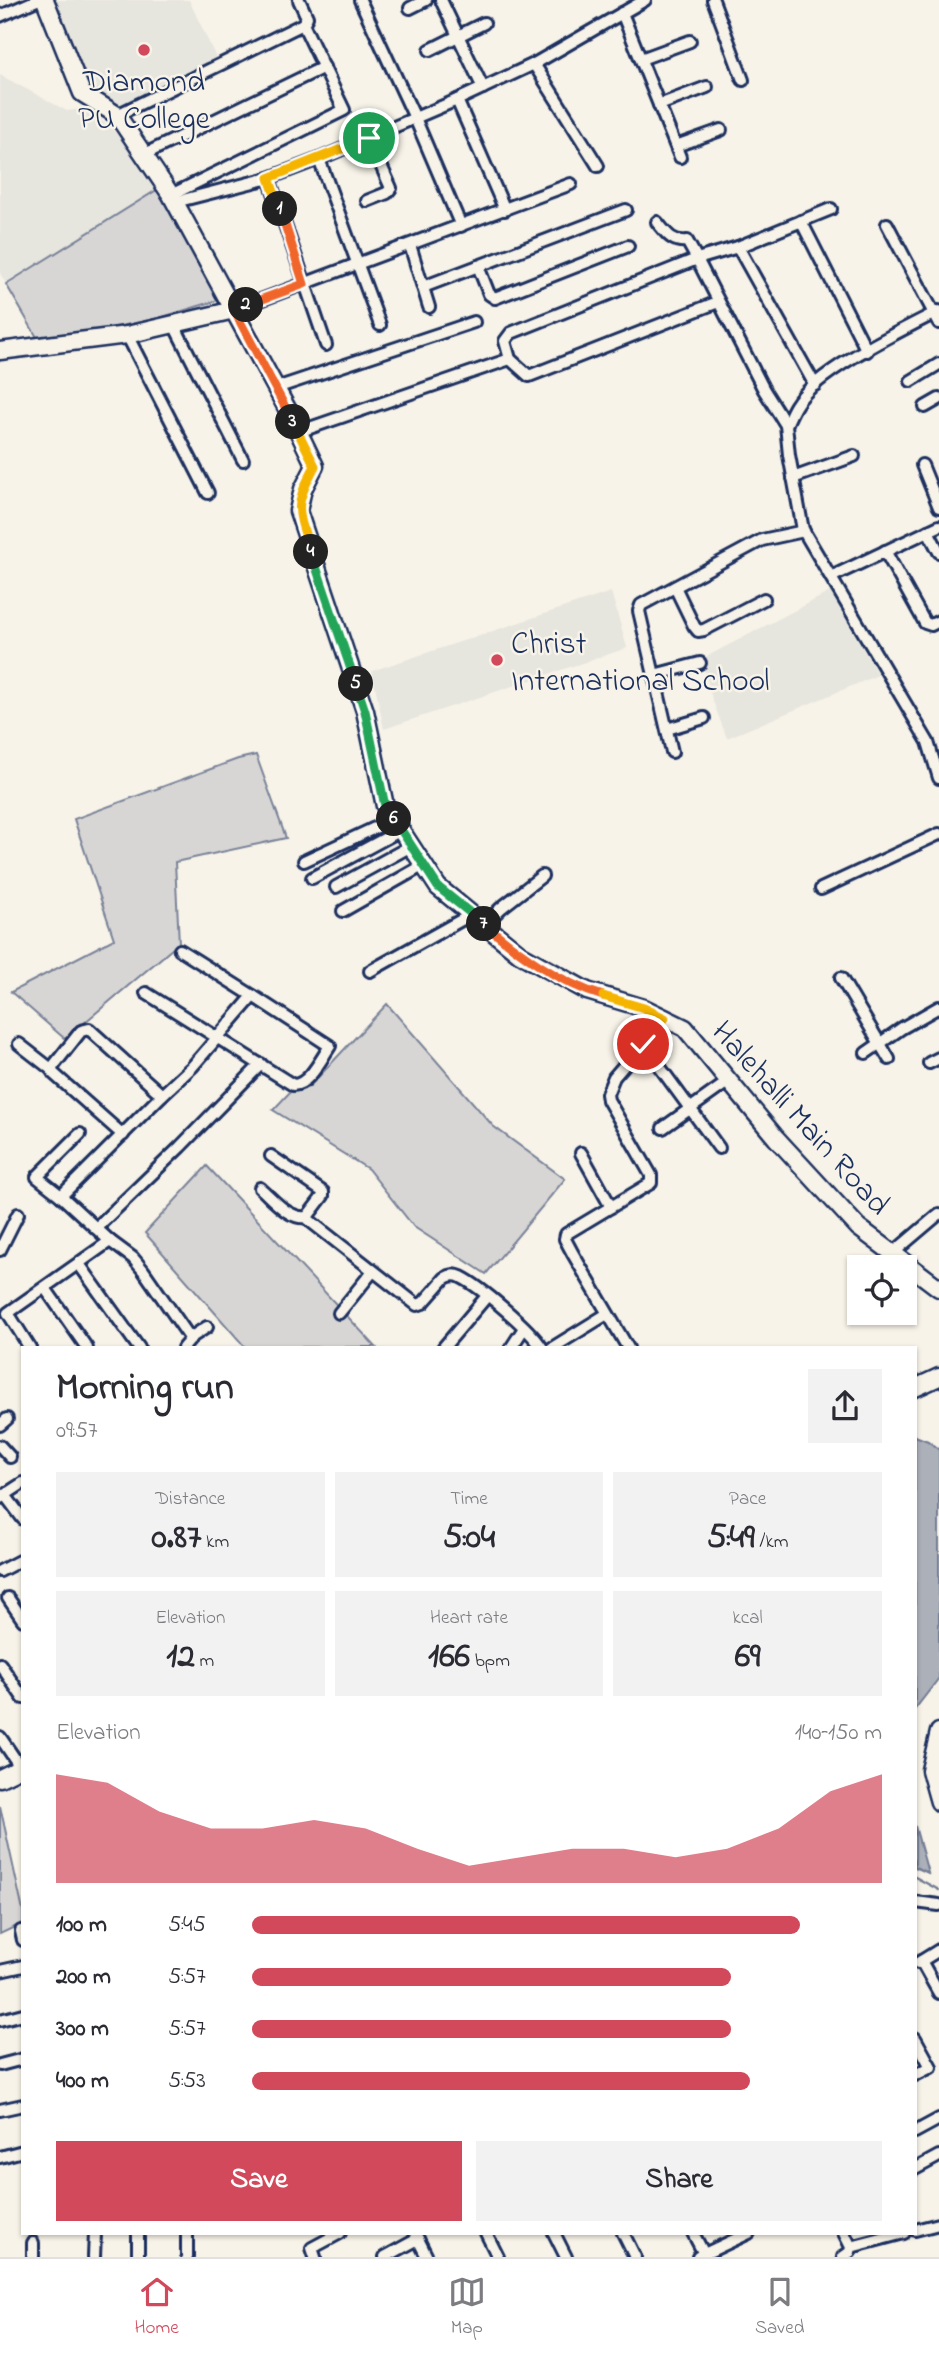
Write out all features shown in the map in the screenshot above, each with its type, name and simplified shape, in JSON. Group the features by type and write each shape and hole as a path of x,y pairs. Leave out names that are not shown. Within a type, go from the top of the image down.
{"main road":[{"path":"45,0 82,93 117,115"},
{"name":"Halehalli Main Road","path":"117,115 173,198 315,466 303,489 298,511 365,711 385,806 438,887 520,954 587,991 644,1008 685,1028 776,1138 858,1227 938,1285"},
{"path":"0,351 127,335 234,310"},
{"path":"917,1387 939,1377"},
{"path":"939,1732 930,1770 939,1802"},
{"path":"0,1778 21,1768"}],"street":[{"path":"0,16 37,0"},
{"path":"117,115 303,23 307,17 299,0"},
{"path":"360,0 461,226"},
{"path":"410,8 426,0"},
{"path":"441,0 483,88"},
{"path":"173,198 269,178 319,159 534,64 645,0"},
{"path":"713,0 743,80"},
{"path":"622,13 678,152 721,130"},
{"path":"173,198 344,110 303,23"},
{"path":"430,50 484,23"},
{"path":"641,59 690,41"},
{"path":"534,64 598,166"},
{"path":"145,155 324,67"},
{"path":"659,105 707,87"},
{"path":"457,100 505,210"},
{"path":"368,201 387,193 391,188 369,138"},
{"path":"319,159 380,325"},
{"path":"269,178 326,345"},
{"path":"234,310 571,184"},
{"path":"718,302 529,376 510,359 505,341 511,332 697,259 738,247 831,209"},
{"path":"423,287 626,210"},
{"path":"801,221 867,351"},
{"path":"657,222 673,240 687,241 764,390 786,425 804,531 928,742 939,778"},
{"path":"786,425 796,404 835,369 937,316 887,224"},
{"path":"410,245 429,307"},
{"path":"478,266 489,294 495,298 628,246"},
{"path":"738,247 815,385"},
{"path":"276,388 474,322"},
{"path":"174,325 243,460"},
{"path":"127,335 208,493"},
{"path":"298,432 510,359"},
{"path":"911,381 939,364"},
{"path":"925,407 939,399"},
{"path":"793,478 854,456"},
{"path":"922,465 939,507"},
{"path":"831,577 939,526"},
{"path":"672,752 639,608 642,603 762,540 804,531"},
{"path":"928,531 939,552"},
{"path":"885,551 923,620 928,625 939,621"},
{"path":"675,587 698,631 764,599"},
{"path":"654,676 700,663"},
{"path":"667,729 704,718"},
{"path":"304,860 398,825"},
{"path":"312,878 398,825"},
{"path":"821,889 939,834"},
{"path":"336,887 411,846"},
{"path":"342,911 424,865"},
{"path":"370,971 501,908 542,876"},
{"path":"146,993 293,1085 299,1085 306,1080 330,1046 180,950"},
{"path":"841,978 889,1059"},
{"path":"61,1196 192,1067 253,996"},
{"path":"866,1053 939,1007"},
{"path":"627,1346 565,1239 569,1230 647,1188 652,1180 607,1094 614,1077 665,1018"},
{"path":"51,1069 81,1031 89,1029 162,1094"},
{"path":"19,1044 51,1069 123,1135"},
{"path":"643,1044 719,1148"},
{"path":"96,1228 261,1065"},
{"path":"663,1128 729,1081"},
{"path":"80,1133 37,1177 133,1258 143,1270 186,1343 207,1327"},
{"path":"581,1153 611,1207"},
{"path":"260,1188 291,1214 300,1218 307,1217 323,1196 323,1192 271,1156"},
{"path":"0,1250 18,1214"},
{"path":"893,1252 939,1214"},
{"path":"307,1217 417,1305 423,1303 449,1276 460,1277 487,1296 540,1346"},
{"path":"28,1346 4,1317 110,1241"},
{"path":"79,1264 138,1346"},
{"path":"339,1313 373,1271"},
{"path":"45,1289 86,1346"},
{"path":"445,1346 487,1296"},
{"path":"555,1346 607,1314"},
{"path":"512,1346 524,1328"},
{"path":"0,1446 10,1457"},
{"path":"21,1484 3,1496 21,1517"},
{"path":"0,1572 21,1560"},
{"path":"8,1598 21,1617"},
{"path":"0,1664 21,1695"},
{"path":"0,1737 21,1767"},
{"path":"917,1902 939,1905"},
{"path":"939,1950 918,1963 939,1993"},
{"path":"0,1971 21,1966"},
{"path":"0,2020 21,2015"},
{"path":"917,2042 931,2067 917,2074"},
{"path":"0,2065 21,2060"},
{"path":"0,2110 21,2105"},
{"path":"917,2131 939,2119"},
{"path":"0,2157 21,2152"},
{"path":"917,2168 939,2156"},
{"path":"917,2230 939,2224"},
{"path":"94,2257 95,2235"},
{"path":"138,2235 138,2257"},
{"path":"187,2235 187,2257"},
{"path":"315,2257 312,2248 336,2235"},
{"path":"487,2235 498,2257"},
{"path":"555,2235 566,2257"},
{"path":"624,2235 635,2257"},
{"path":"694,2235 701,2255 745,2235"},
{"path":"843,2257 850,2252 851,2247 845,2235"},
{"path":"851,2247 896,2235"},
{"path":"385,2257 416,2236 427,2257"},
{"path":"33,2243 33,2257"}],"shaded area":[{"name":"Diamond PU College","path":"56,0 189,0 218,62 120,109 88,83"},
{"path":"0,75 67,111 87,108 130,145 160,188 6,284 0,273"},
{"path":"160,188 222,299 159,318 92,332 38,339 6,284"},
{"name":"Christ International School","path":"611,592 627,648 384,729 372,671"},
{"path":"830,592 878,675 727,738 712,699 702,659"},
{"path":"256,755 286,838 175,862 179,943 65,1039 11,992 114,939 74,819 238,759"},
{"path":"387,1004 493,1126 565,1179 486,1274 414,1227 368,1169 273,1110 291,1091 309,1087"},
{"path":"207,1166 375,1346 244,1346 145,1233"},
{"path":"917,1437 939,1450 939,1678 917,1706"},
{"path":"0,1806 21,1902 21,1924 0,1934"},
{"path":"917,1833 928,1873 917,1868"}],"waterway":[{"path":"917,1878 939,1890"}],"place":[{"name":"Diamond PU College","path":"144,50"},
{"name":"Christ International School","path":"497,660"}],"route":[{"path":"369,138 269,178 304,284 234,310 315,466 303,489 298,511 365,711 385,806 438,887 520,954 587,991 644,1008 665,1018 643,1044"}]}
